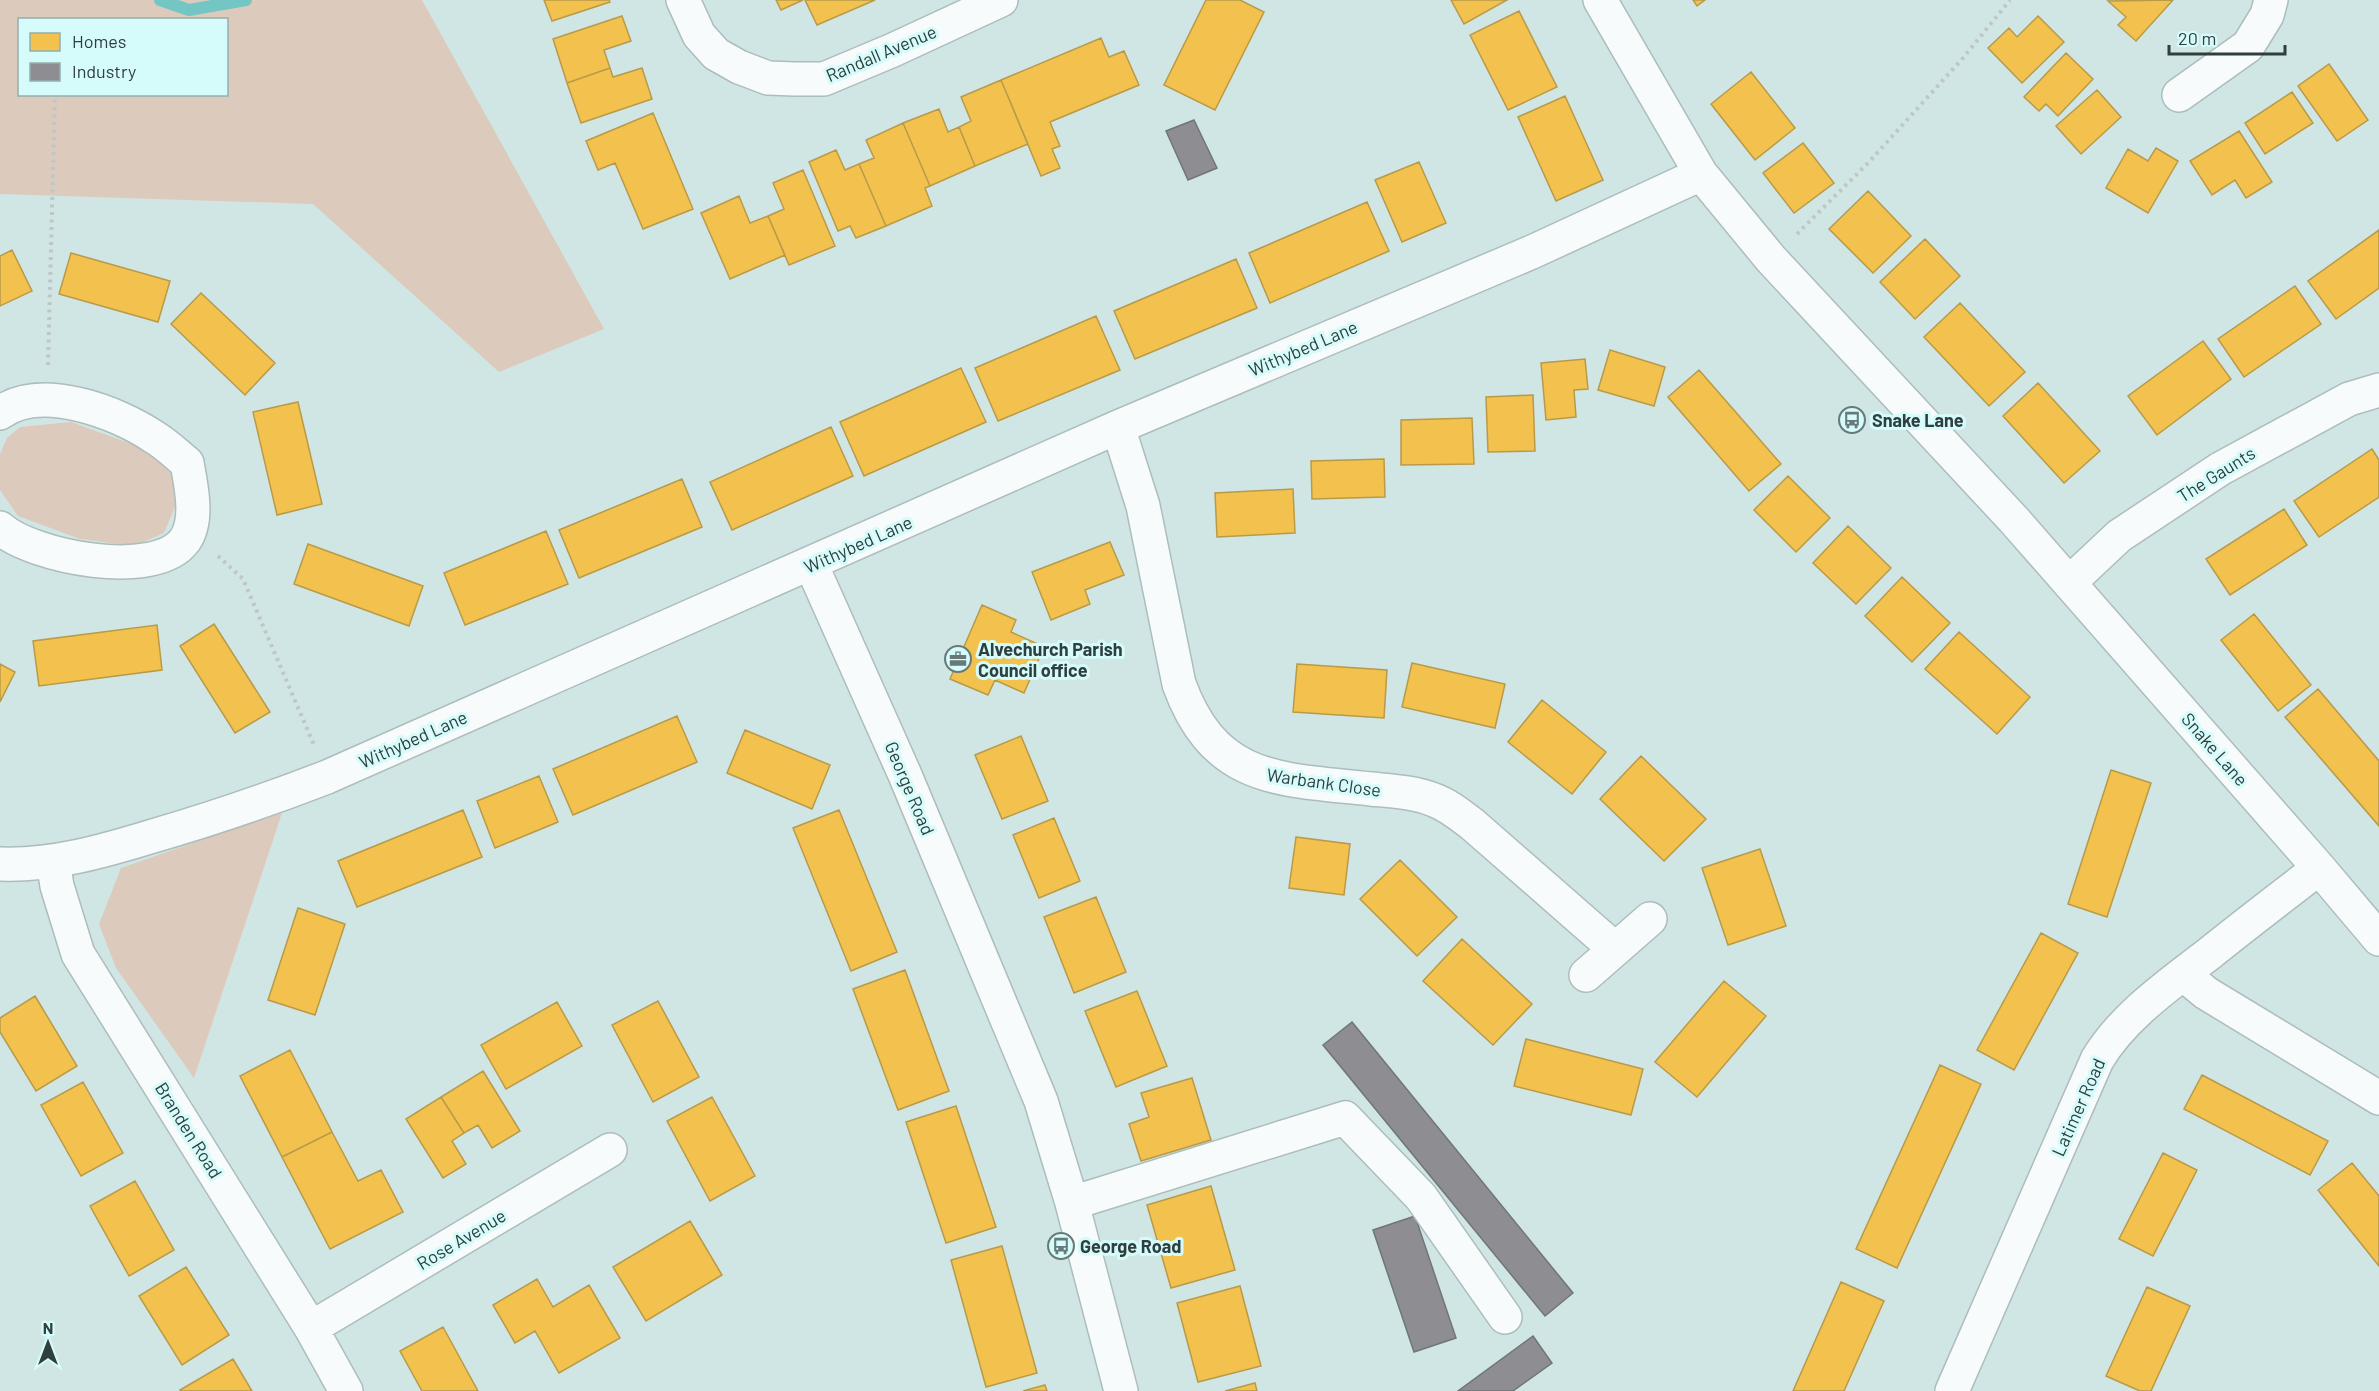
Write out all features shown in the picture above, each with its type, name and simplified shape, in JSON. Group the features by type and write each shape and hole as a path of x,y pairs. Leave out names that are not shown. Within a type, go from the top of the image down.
{"street":[{"name":"Randall Avenue","path":"683,0 699,35 716,54 739,67 768,78 795,79 824,79 1001,0"},
{"name":"Snake Lane","path":"1600,0 1701,174 1770,259 2014,520 2379,939"},
{"path":"2179,95 2248,46 2267,15 2271,0"},
{"name":"Withybed Lane","path":"0,864 53,861 128,844 192,825 327,777 1118,427 1532,252 1701,174"},
{"name":"The Gaunts","path":"2069,583 2119,536 2220,469 2349,399 2379,390"},
{"path":"0,413 7,408 35,401 64,401 127,421 155,437 187,463 193,497 192,518 185,539 167,555 118,563 83,559 35,547 8,536 0,528"},
{"name":"Warbank Close","path":"1118,427 1143,506 1179,684 1188,708 1203,732 1226,756 1254,771 1291,780 1409,794 1432,799 1452,809 1614,948"},
{"name":"George Road","path":"812,564 904,775 1041,1101 1072,1203 1120,1391"},
{"name":"Branden Road","path":"53,861 57,886 78,954 311,1328 346,1391"},
{"name":"Latimer Road","path":"1952,1391 2097,1060 2108,1042 2121,1027 2183,974 2319,868"},
{"path":"1586,975 1614,948 1650,919"},
{"path":"2183,974 2206,993 2379,1098"},
{"path":"1072,1203 1345,1118 1421,1197 1505,1317"},
{"name":"Rose Avenue","path":"311,1328 610,1150"}],"path":[{"path":"1770,259 1823,210 1869,162 1963,58 2010,0"},
{"path":"46,401 55,96"},
{"path":"185,539 219,556 243,579 327,777"}],"shaded area":[{"path":"0,0 422,0 604,329 499,372 313,204 0,194"},
{"path":"71,422 151,451 174,477 175,507 164,533 134,546 80,539 18,516 0,490 0,454 7,438 20,427"},
{"path":"282,812 194,1078 116,968 99,924 121,868"}],"building: Homes":[{"path":"544,0 609,0 610,2 552,21"},
{"path":"776,0 803,0 781,10"},
{"path":"805,0 875,0 817,25"},
{"path":"1206,0 1240,0 1264,12 1215,110 1164,85"},
{"path":"1451,0 1507,0 1464,24"},
{"path":"1693,0 1705,0 1697,6"},
{"path":"2173,0 2136,41 2118,25 2126,17 2108,1"},
{"path":"1519,11 1557,87 1508,110 1470,35"},
{"path":"622,16 631,41 604,50 610,68 567,83 553,39"},
{"path":"2038,16 2064,42 2022,83 1988,48 2009,28 2017,37"},
{"path":"1101,38 1109,57 1124,51 1139,85 1050,122 1060,146 1052,149 1060,168 1041,176 1001,80"},
{"path":"2066,53 2093,79 2058,116 2046,104 2039,111 2024,97"},
{"path":"2329,64 2368,120 2337,141 2298,86"},
{"path":"610,68 613,77 642,68 652,99 581,123 567,83"},
{"path":"1751,72 1795,128 1755,160 1711,104"},
{"path":"1001,80 1028,144 975,166 959,127 971,121 961,97"},
{"path":"2097,90 2121,117 2081,154 2056,126"},
{"path":"2292,92 2313,123 2265,154 2245,123"},
{"path":"1565,96 1603,180 1556,201 1518,117"},
{"path":"939,109 948,132 959,127 975,166 930,186 903,123"},
{"path":"653,113 693,209 643,229 615,163 598,170 586,141"},
{"path":"903,123 930,186 925,188 932,206 886,226 859,164 874,158 866,140"},
{"path":"2239,131 2272,182 2246,198 2235,180 2212,195 2190,161"},
{"path":"1803,143 1834,183 1794,213 1763,173"},
{"path":"2156,148 2178,161 2148,213 2106,188 2128,149 2148,161"},
{"path":"836,150 845,170 859,164 886,226 856,238 850,226 838,231 809,162"},
{"path":"1419,162 1446,223 1402,242 1375,180"},
{"path":"803,170 835,246 789,265 768,216 784,209 773,183"},
{"path":"1868,191 1911,236 1873,273 1829,229"},
{"path":"739,196 750,223 768,216 785,255 730,279 701,213"},
{"path":"1367,202 1389,251 1270,303 1249,253"},
{"path":"2379,230 2379,288 2336,319 2308,281"},
{"path":"1925,239 1960,276 1915,319 1880,282"},
{"path":"12,250 32,291 0,306 0,256"},
{"path":"71,253 170,281 158,322 59,294"},
{"path":"1236,259 1257,308 1135,359 1114,311"},
{"path":"2295,286 2321,324 2244,377 2218,339"},
{"path":"201,293 275,363 245,395 171,324"},
{"path":"1960,303 2025,372 1989,406 1924,337"},
{"path":"1096,316 1120,370 998,421 975,368"},
{"path":"2203,341 2231,379 2157,435 2128,396"},
{"path":"1610,350 1665,367 1654,406 1598,390"},
{"path":"1585,359 1588,389 1574,390 1576,417 1546,420 1541,363"},
{"path":"961,368 986,422 864,476 840,422"},
{"path":"1699,370 1781,464 1749,491 1668,397"},
{"path":"2038,383 2100,451 2064,483 2003,416"},
{"path":"1533,395 1535,451 1488,452 1486,397"},
{"path":"298,402 322,504 277,515 253,412"},
{"path":"1472,418 1474,464 1401,465 1401,420"},
{"path":"831,427 853,476 732,530 710,482"},
{"path":"2372,449 2379,460 2379,497 2319,537 2294,501"},
{"path":"1384,459 1385,497 1312,499 1311,461"},
{"path":"1788,476 1830,518 1796,552 1754,510"},
{"path":"682,479 702,527 579,578 559,530"},
{"path":"1293,489 1295,533 1217,537 1215,493"},
{"path":"2284,509 2307,545 2230,595 2206,559"},
{"path":"1848,526 1891,568 1856,604 1813,563"},
{"path":"546,531 568,584 465,625 444,573"},
{"path":"1110,542 1124,575 1085,590 1090,604 1051,620 1032,572"},
{"path":"308,544 423,586 409,626 294,584"},
{"path":"1902,577 1950,623 1912,662 1865,616"},
{"path":"982,605 1016,620 1011,632 1044,647 1024,693 995,680 988,695 950,679"},
{"path":"2254,614 2311,685 2278,711 2221,640"},
{"path":"214,624 270,712 235,733 180,646"},
{"path":"157,625 162,670 39,686 33,641"},
{"path":"1959,632 2030,697 1997,734 1925,669"},
{"path":"1412,663 1505,684 1495,728 1402,707"},
{"path":"0,664 15,672 0,702"},
{"path":"1297,664 1387,670 1384,718 1293,712"},
{"path":"2318,689 2379,761 2379,826 2285,717"},
{"path":"1542,700 1606,752 1572,794 1508,742"},
{"path":"677,716 697,762 573,815 553,769"},
{"path":"745,730 830,765 812,809 727,773"},
{"path":"1021,736 1048,801 1002,819 975,755"},
{"path":"1641,756 1706,819 1664,861 1600,799"},
{"path":"2111,770 2151,783 2107,917 2068,904"},
{"path":"539,776 558,822 495,848 477,801"},
{"path":"463,810 482,857 357,907 338,861"},
{"path":"839,810 897,952 851,971 793,828"},
{"path":"1054,818 1080,881 1039,898 1013,835"},
{"path":"1296,837 1350,844 1344,895 1289,888"},
{"path":"1760,849 1786,926 1728,945 1702,868"},
{"path":"1400,860 1457,917 1417,956 1360,899"},
{"path":"1096,897 1126,972 1074,993 1044,917"},
{"path":"298,908 345,924 315,1015 268,1000"},
{"path":"2041,933 2078,953 2014,1070 1977,1050"},
{"path":"1462,939 1532,1004 1493,1045 1423,981"},
{"path":"905,970 949,1091 898,1110 853,989"},
{"path":"1724,981 1766,1016 1697,1097 1655,1062"},
{"path":"1137,991 1167,1066 1116,1087 1085,1011"},
{"path":"35,996 77,1066 36,1091 0,1032 0,1018"},
{"path":"658,1001 699,1077 653,1102 612,1025"},
{"path":"557,1002 582,1046 506,1089 481,1045"},
{"path":"1526,1039 1643,1069 1631,1115 1514,1086"},
{"path":"290,1050 332,1132 282,1157 240,1076"},
{"path":"1940,1065 1981,1084 1897,1268 1856,1249"},
{"path":"483,1071 520,1131 492,1148 478,1125 464,1133 441,1097"},
{"path":"2202,1075 2328,1141 2310,1175 2184,1109"},
{"path":"1192,1078 1211,1140 1141,1161 1129,1124 1149,1117 1141,1093"},
{"path":"83,1082 123,1153 81,1176 41,1105"},
{"path":"441,1097 464,1133 452,1141 466,1164 443,1178 406,1119"},
{"path":"712,1097 755,1176 710,1201 667,1121"},
{"path":"956,1106 996,1227 946,1243 906,1122"},
{"path":"332,1132 358,1181 381,1170 403,1212 330,1249 282,1157"},
{"path":"2163,1153 2197,1170 2153,1256 2119,1239"},
{"path":"2352,1163 2379,1196 2379,1266 2318,1190"},
{"path":"135,1181 174,1250 129,1276 90,1206"},
{"path":"1211,1186 1235,1270 1171,1288 1147,1205"},
{"path":"690,1221 722,1275 646,1321 613,1267"},
{"path":"1002,1246 1037,1373 986,1387 951,1260"},
{"path":"186,1267 229,1335 182,1365 139,1296"},
{"path":"537,1279 553,1307 589,1285 620,1338 559,1373 535,1331 515,1343 493,1305"},
{"path":"1841,1282 1884,1301 1844,1391 1793,1391"},
{"path":"1240,1286 1261,1366 1198,1382 1177,1303"},
{"path":"2147,1287 2190,1306 2151,1391 2140,1391 2106,1376"},
{"path":"443,1327 478,1391 422,1391 400,1351"},
{"path":"233,1359 252,1391 180,1391 180,1390"},
{"path":"1255,1383 1257,1391 1225,1391"},
{"path":"1045,1385 1047,1391 1023,1391"}],"building: Industry":[{"path":"1194,120 1217,168 1188,180 1166,131"},
{"path":"1352,1022 1573,1293 1545,1316 1323,1045"},
{"path":"1415,1216 1456,1338 1414,1352 1373,1230"},
{"path":"1533,1336 1552,1363 1513,1391 1458,1391"}],"waterway":[{"path":"160,0 189,10 246,0"}],"place":[{"name":"Snake Lane","path":"1852,420"},
{"name":"Alvechurch Parish Council office","path":"958,659"},
{"name":"George Road","path":"1061,1246"}]}
